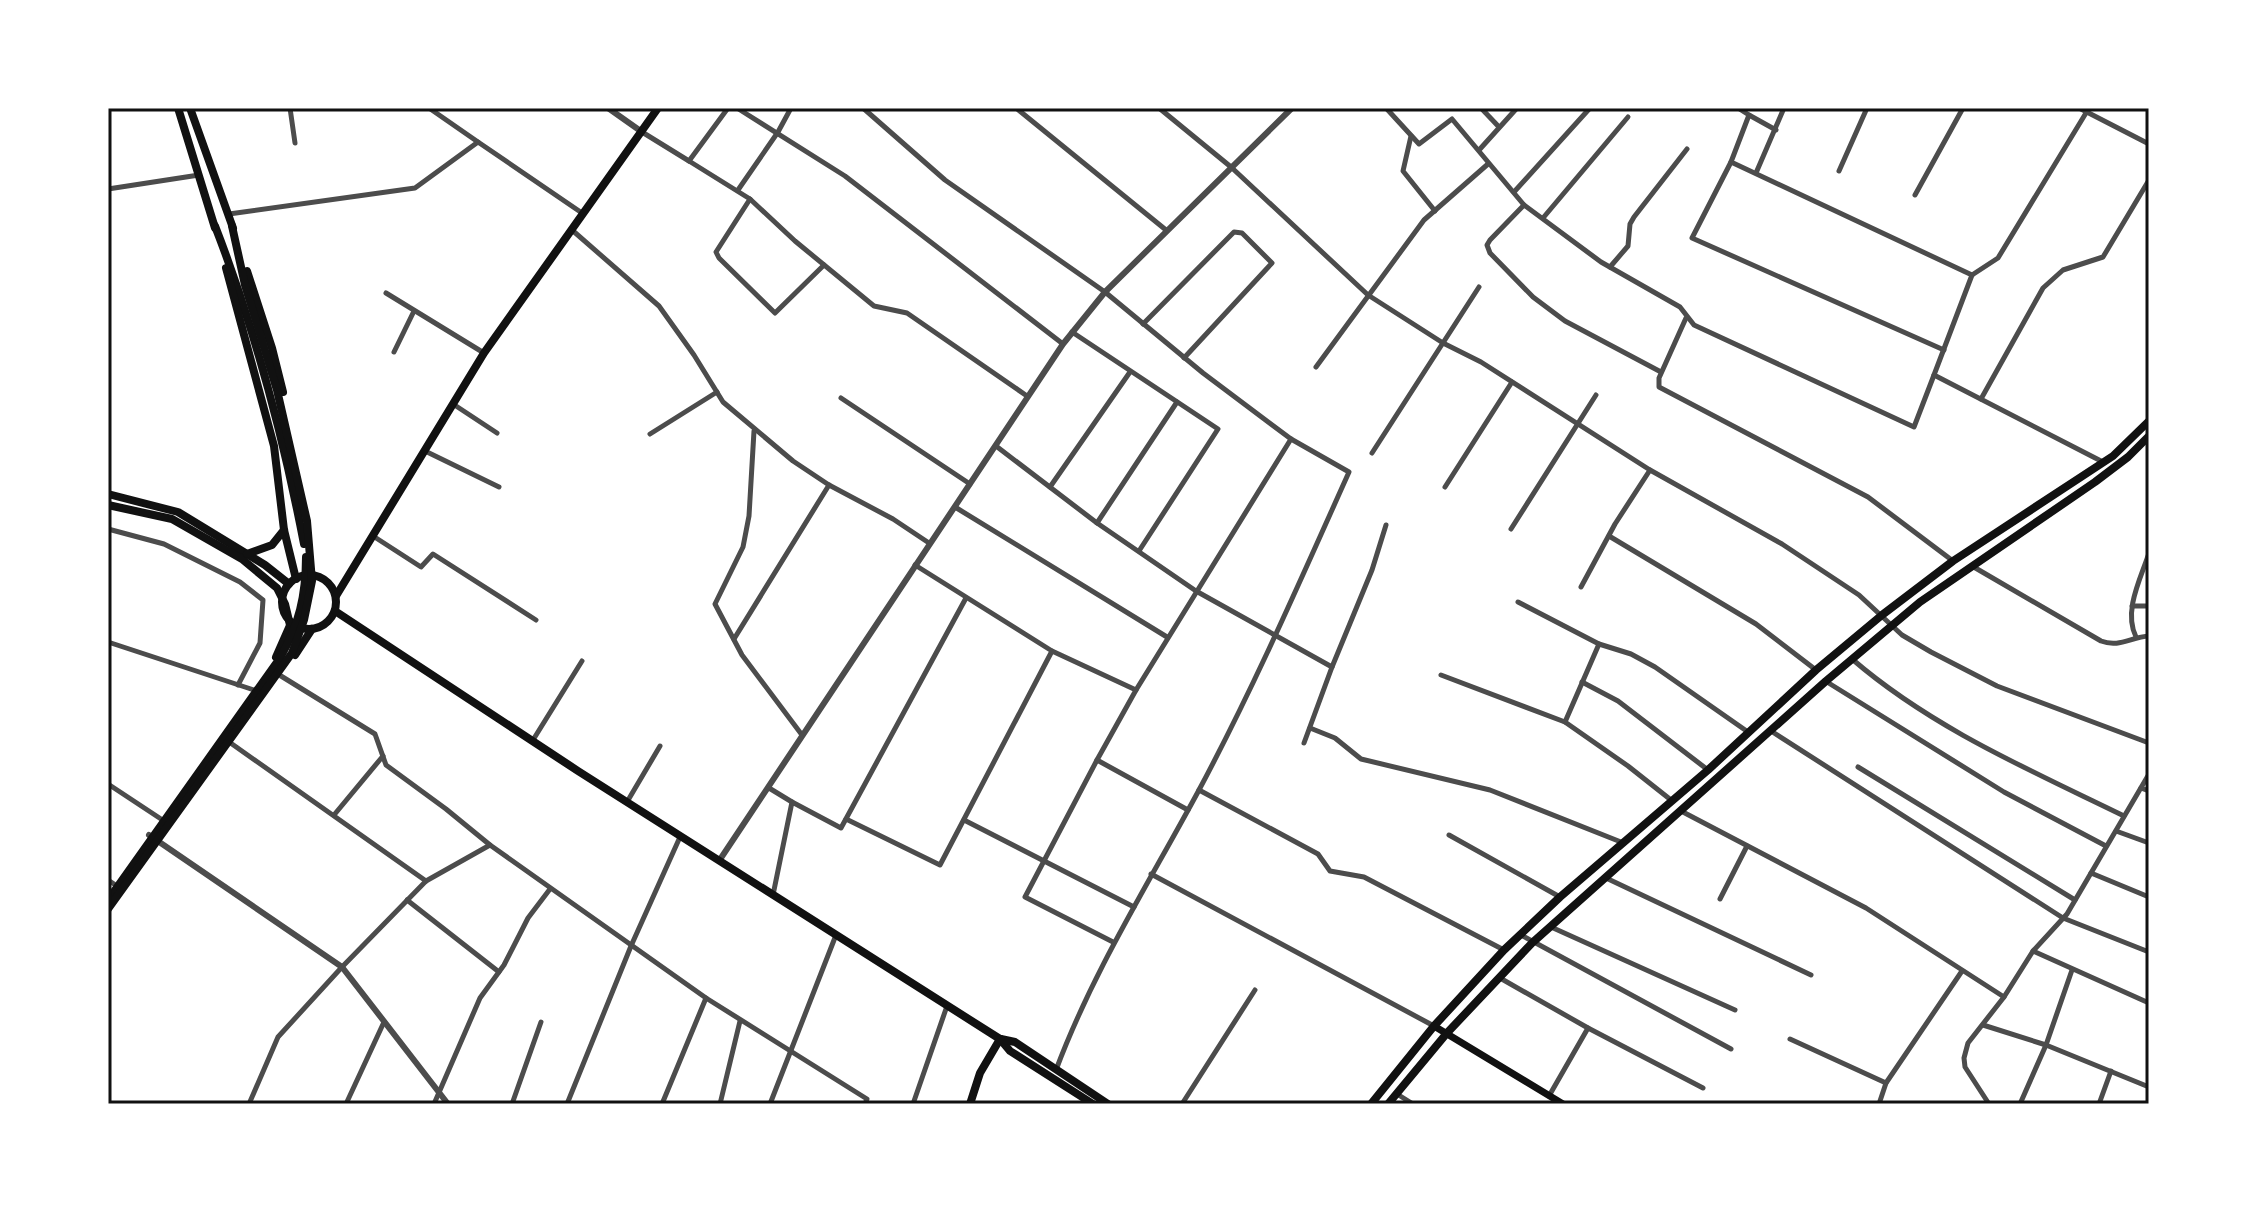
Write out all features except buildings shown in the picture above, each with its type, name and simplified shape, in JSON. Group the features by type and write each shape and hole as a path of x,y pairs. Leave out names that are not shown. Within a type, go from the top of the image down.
{"main road":[{"path":"178,108 215,226 274,446 292,581 282,601 283,610 291,623 312,629"},
{"path":"190,108 229,214 279,377 314,533 315,576"},
{"path":"108,916 312,629 328,621 335,611 336,596 484,353 658,108"},
{"path":"108,909 292,653 308,607 312,581 307,521 277,390 242,287 215,226"},
{"path":"108,900 257,692 290,641 301,614 306,582 306,552 270,392 242,287 232,226"},
{"path":"1371,1104 1434,1026 1520,934 1621,842 1708,770 1816,670 1953,561 2103,462 2149,421"},
{"path":"1388,1104 1447,1033 1532,943 1852,658 1890,625 1971,565 2095,482 2149,436"},
{"path":"108,494 178,512 292,581"},
{"path":"108,505 172,519 242,559 277,588 290,620 290,641"},
{"path":"247,554 272,545 284,530"},
{"path":"292,581 303,576 315,576 327,582 336,596"},
{"path":"335,611 773,896 1000,1039 1010,1051 1093,1104"},
{"path":"110,885 271,666 291,623"},
{"path":"1434,1026 1563,1104"},
{"path":"1000,1039 1015,1042 1108,1104"},
{"path":"970,1104 980,1073 1000,1039"}],"street":[{"path":"290,108 295,143"},
{"path":"429,108 582,213"},
{"path":"608,108 738,190 874,306 907,313 1027,396"},
{"path":"689,161 728,108"},
{"path":"737,108 845,176 1063,344"},
{"path":"738,190 791,108"},
{"path":"863,108 945,180 1105,292 1184,358 1291,439 1349,472 1275,635 1199,790 1113,942 1053,1079"},
{"path":"1016,108 1166,230"},
{"path":"1159,108 1231,167 1368,295 1650,470 1782,544 1859,595 1890,625 1965,672 2149,743"},
{"path":"1386,108 1419,144 1452,119 1524,205 1610,267 1680,307 1694,325 1914,427 1972,275 1998,258 2087,110"},
{"path":"1481,108 1499,127"},
{"path":"1480,149 1517,108"},
{"path":"1514,192 1590,108"},
{"path":"1738,108 1776,130"},
{"path":"1756,173 1784,108"},
{"path":"1839,171 1867,108"},
{"path":"1915,195 1963,108"},
{"path":"2079,108 2149,144"},
{"path":"719,861 1072,332 1105,292 1289,109"},
{"path":"1749,115 1731,162 1692,238 1944,350"},
{"path":"1543,218 1628,117"},
{"path":"1411,135 1403,171 1435,211"},
{"path":"229,214 415,188 478,142"},
{"path":"1610,267 1628,246 1630,224 1634,217 1687,149"},
{"path":"1731,162 1972,275"},
{"path":"1316,367 1424,220 1488,164"},
{"path":"108,189 200,175"},
{"path":"1981,399 2043,288 2063,270 2103,257 2149,180"},
{"path":"750,199 716,252 775,313 824,265"},
{"path":"1524,205 1490,240 1487,245 1490,253 1533,297 1565,321 1661,372"},
{"path":"571,229 659,306 723,402 754,430 829,485 893,519 929,543"},
{"path":"1143,324 1234,232 1242,233 1272,263 1184,358"},
{"path":"1372,453 1479,287"},
{"path":"386,293 484,353"},
{"path":"394,352 414,311"},
{"path":"1687,317 1661,372 1658,381 1662,389 1868,497 1953,561"},
{"path":"1072,332 1218,429 1139,551"},
{"path":"1050,487 1130,372"},
{"path":"1934,375 2103,462"},
{"path":"1445,487 1512,382"},
{"path":"650,434 717,392"},
{"path":"1511,529 1596,395"},
{"path":"841,398 971,485"},
{"path":"1097,523 1177,402"},
{"path":"453,404 497,433"},
{"path":"754,430 749,516 743,547 715,604 742,655 802,735"},
{"path":"1113,942 1025,897 1136,690 1291,439"},
{"path":"996,446 1097,523 1196,591 1332,667"},
{"path":"425,451 499,487"},
{"path":"1581,587 1650,470"},
{"path":"734,639 829,485"},
{"path":"955,507 1167,637"},
{"path":"1304,743 1372,570 1386,525"},
{"path":"108,529 164,544 240,582 263,600 260,643 238,685"},
{"path":"373,536 421,567 433,554 536,620"},
{"path":"1609,536 1756,624 1816,670"},
{"path":"2136,637 2131,621 2132,606 2149,553"},
{"path":"915,565 1052,651 1136,690"},
{"path":"1971,565 2101,641 2118,645 2136,637 2149,636"},
{"path":"769,788 841,828 966,598"},
{"path":"1518,602 1599,644 1631,654 1655,667 1748,732"},
{"path":"2132,606 2149,606"},
{"path":"108,642 254,690"},
{"path":"1565,722 1599,644"},
{"path":"846,819 940,865 1052,651"},
{"path":"1852,658 1885,687 1963,736 2124,816"},
{"path":"533,741 582,661"},
{"path":"1441,675 1565,722 1671,800"},
{"path":"281,676 375,734 386,765 550,889 740,1021 866,1102"},
{"path":"1826,681 2004,792 2106,846"},
{"path":"1582,682 1618,701 1708,770"},
{"path":"1310,728 1335,738 1361,759 1490,790 1575,821 1621,842"},
{"path":"1771,731 2063,918 2149,952"},
{"path":"232,744 426,881"},
{"path":"627,802 660,746"},
{"path":"334,815 383,756"},
{"path":"1097,760 1188,810"},
{"path":"1858,767 2075,900"},
{"path":"1989,1104 1965,1067 1968,1043 2004,997 2033,951 2063,918 2149,774"},
{"path":"108,784 161,819"},
{"path":"2141,788 2149,791"},
{"path":"1199,790 1318,854 1330,871 1364,877 1504,950"},
{"path":"773,896 792,802"},
{"path":"1681,811 1866,908 2004,997"},
{"path":"964,820 1134,907"},
{"path":"2116,831 2149,843"},
{"path":"149,835 342,967 448,1104"},
{"path":"1449,835 1560,897"},
{"path":"567,1104 631,946 681,836"},
{"path":"249,1104 278,1037 342,967 426,881 490,845"},
{"path":"1720,899 1747,846"},
{"path":"2091,873 2149,897"},
{"path":"1151,874 1434,1026"},
{"path":"1606,878 1811,975"},
{"path":"434,1104 480,998 499,972 528,918 550,889"},
{"path":"407,900 499,972"},
{"path":"1551,927 1735,1010"},
{"path":"770,1104 836,934"},
{"path":"1520,934 1731,1049"},
{"path":"2033,951 2149,1003"},
{"path":"2020,1104 2046,1045 2072,970"},
{"path":"1879,1104 1886,1083 1962,971"},
{"path":"1498,977 1703,1088"},
{"path":"1182,1104 1255,990"},
{"path":"662,1104 706,998"},
{"path":"913,1104 947,1006"},
{"path":"720,1104 740,1021"},
{"path":"346,1104 384,1022"},
{"path":"512,1104 541,1022"},
{"path":"1983,1025 2046,1045 2149,1087"},
{"path":"1549,1096 1588,1028"},
{"path":"1790,1039 1886,1083"},
{"path":"2099,1104 2111,1071"},
{"path":"1397,1094 1413,1104"}]}
